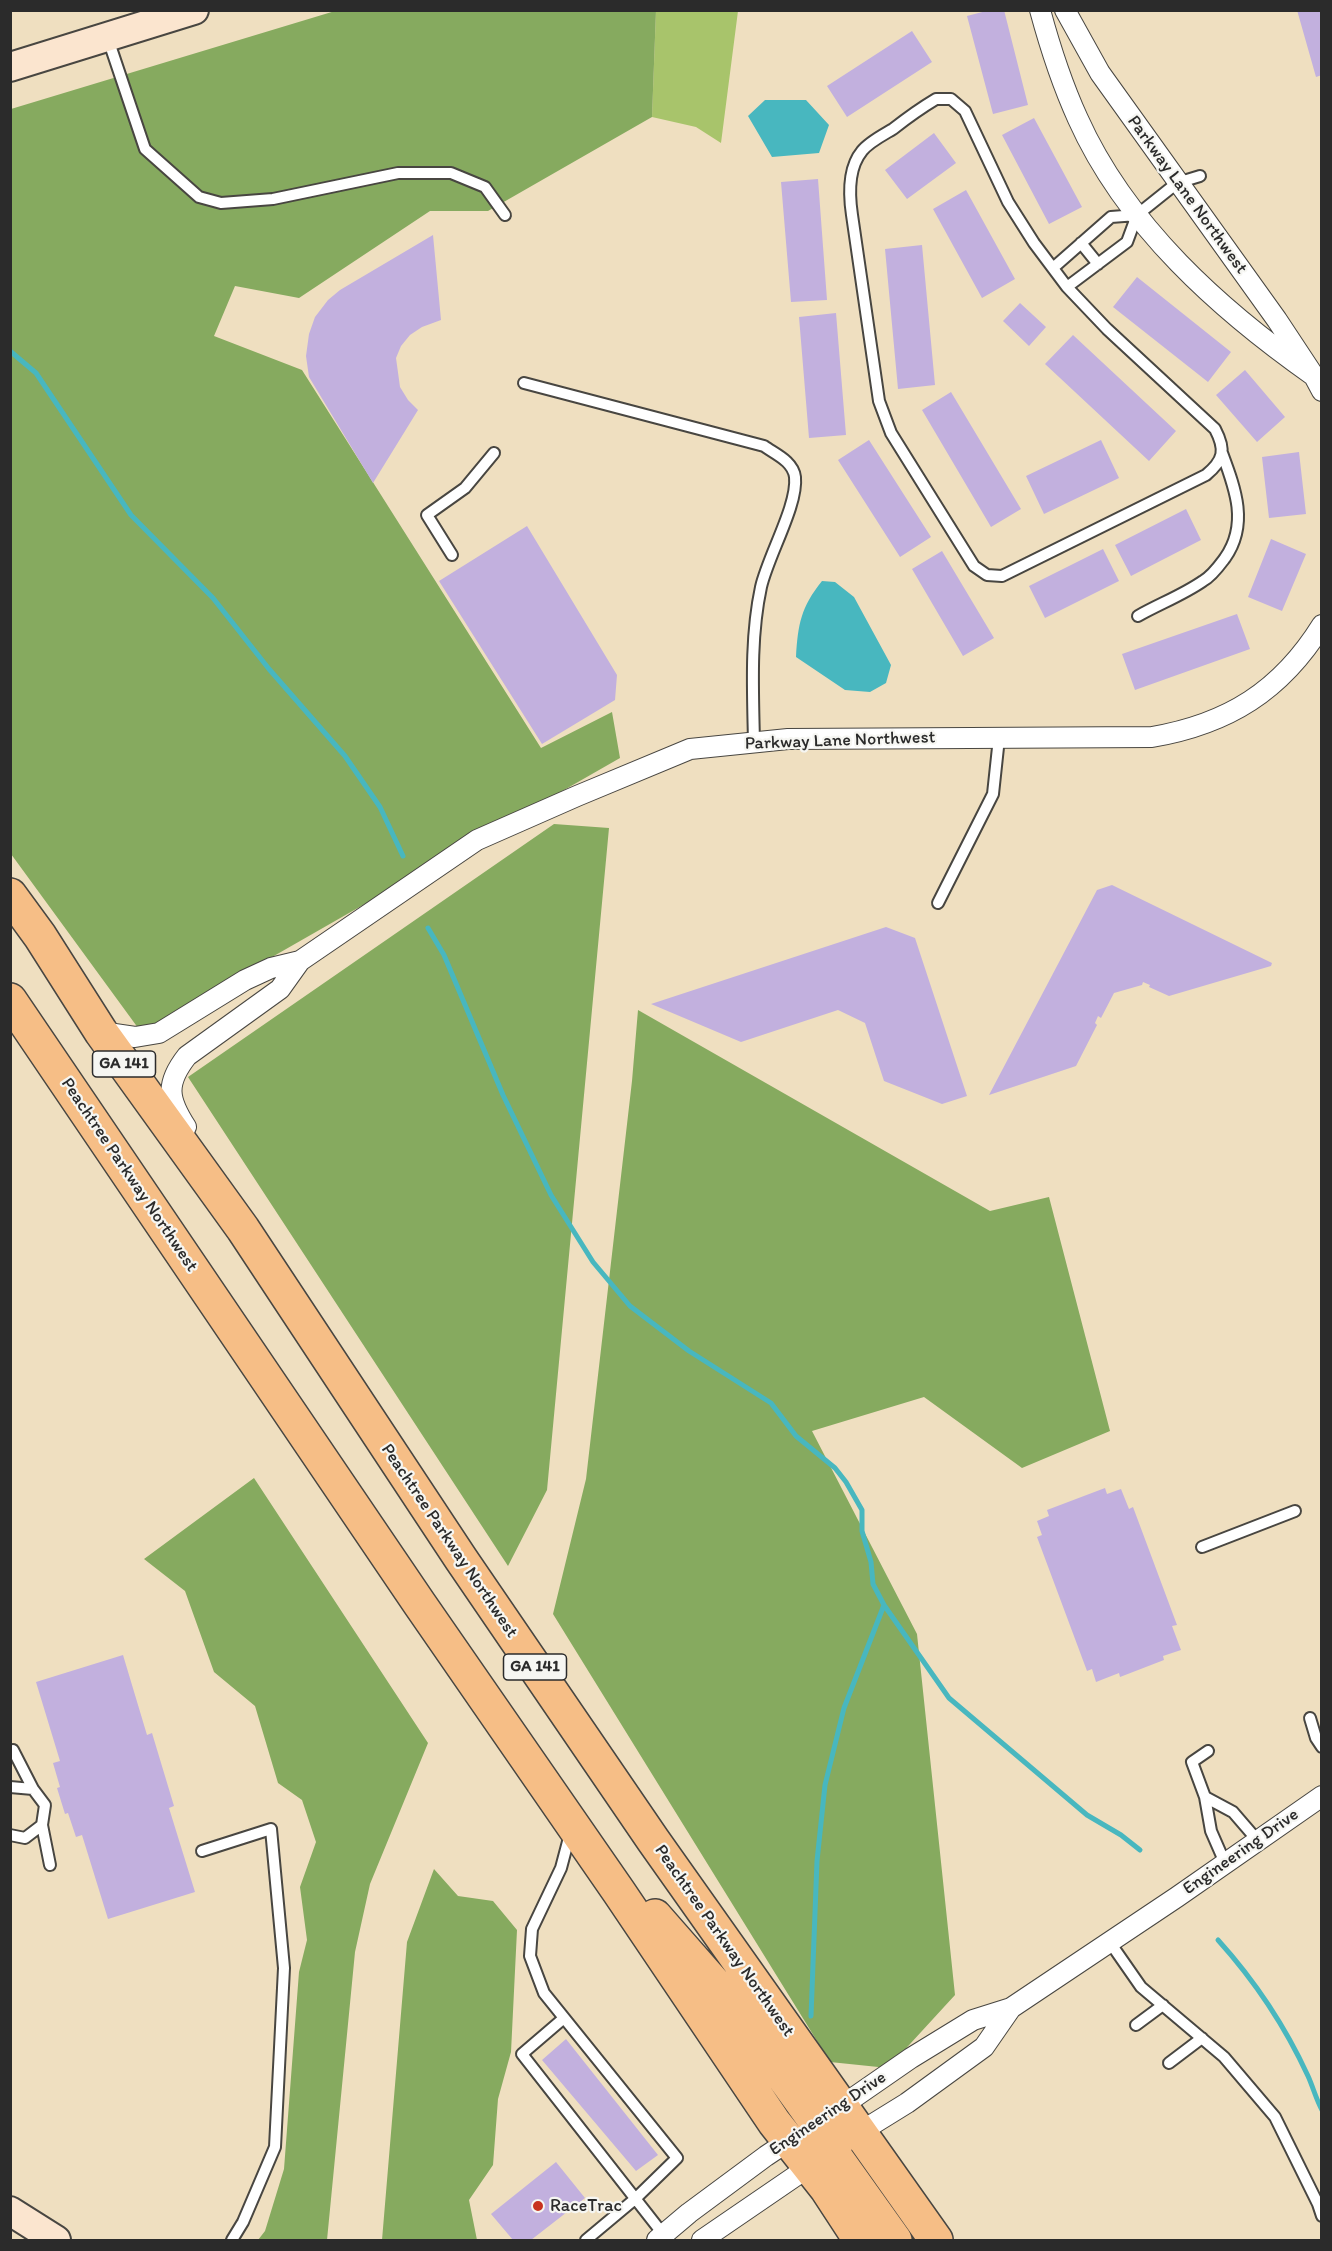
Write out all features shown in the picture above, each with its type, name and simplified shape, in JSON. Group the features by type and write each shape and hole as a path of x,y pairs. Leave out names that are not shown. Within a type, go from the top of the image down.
{"highway":[{"name":"Peachtree Parkway Northwest","path":"10,895 40,936 101,1032 243,1229 527,1656 653,1840 825,2137 860,2241"},
{"name":"Peachtree Parkway Northwest","path":"10,1000 638,1923 825,2137 936,2241"},
{"path":"825,2137 895,2241"}],"street":[{"path":"10,67 194,10"},
{"name":"Parkway Lane Northwest","path":"1040,10 1059,69 1079,120 1106,169 1137,215 1175,260 1270,345 1318,383"},
{"name":"Parkway Lane Northwest","path":"1065,10 1100,73 1177,183 1278,320 1318,383"},
{"name":"Parkway Lane Northwest","path":"243,1229 231,1198 216,1171 174,1108 171,1093 179,1066 187,1056 280,989 300,961 477,840 690,749 788,739 1152,737 1179,732 1204,725 1245,705 1274,684 1293,665 1322,625"},
{"name":"Parkway Lane Northwest","path":"101,1032 135,1037 159,1033 245,980 271,968 300,961"},
{"name":"Engineering Drive","path":"710,2238 911,2058 973,2020 1011,2008 1322,1796"},
{"name":"Engineering Drive","path":"660,2237 766,2156 825,2137 908,2103 984,2047 1011,2008"},
{"path":"10,2211 56,2241"}],"lane":[{"path":"107,36 145,149 199,197 221,203 273,199 398,173 451,173 484,187 505,215"},
{"path":"1138,616 1205,580 1221,564 1234,545 1238,533 1235,489 1222,453 1221,441 1215,429 1107,329 1067,287 1034,243 1008,202 965,111 951,99 936,99 862,151 855,165 849,195 879,401 891,433 974,566 987,575 1002,576 1019,569 1206,475 1218,465 1222,453"},
{"path":"1067,287 1127,242 1137,215 1177,183 1200,176"},
{"path":"1053,268 1111,217 1137,215"},
{"path":"1082,243 1098,264"},
{"path":"524,383 764,446 788,462 795,476 794,491 766,566 754,631 754,743"},
{"path":"452,555 427,515 465,488 494,453"},
{"path":"938,903 993,794 999,738"},
{"path":"1202,1546 1295,1511"},
{"path":"1310,1718 1316,1738 1322,1747"},
{"path":"13,1750 33,1789 45,1805 42,1825 50,1864"},
{"path":"1208,1751 1192,1762 1205,1797 1211,1831 1225,1863"},
{"path":"10,1787 33,1789"},
{"path":"1205,1797 1233,1812 1258,1841"},
{"path":"10,1835 25,1838 42,1825"},
{"path":"572,1827 561,1868 532,1929 530,1956 544,1994 677,2158 635,2199 586,2241"},
{"path":"202,1851 271,1829 284,1968 275,2147 243,2222 232,2241"},
{"path":"1109,1941 1141,1987 1224,2057 1275,2117 1322,2216"},
{"path":"1136,2025 1163,2005"},
{"path":"564,2018 522,2054 635,2199 660,2237"},
{"path":"1169,2063 1202,2038"}],"green space":[{"path":"335,11 656,11 652,117 488,211 430,211 299,298 235,286 214,336 302,370 541,748 612,712 620,758 141,1032 11,854 11,109"},
{"path":"656,11 738,11 721,143 696,127 652,117"},
{"path":"554,824 609,828 547,1490 508,1566 188,1077"},
{"path":"638,1010 990,1211 1049,1197 1110,1431 1022,1468 924,1397 812,1431 917,1634 955,1995 888,2068 830,2062 553,1614 586,1479 632,1081"},
{"path":"254,1478 428,1743 370,1884 355,1952 327,2240 258,2240 265,2231 284,2169 299,1972 307,1940 300,1887 316,1842 302,1800 278,1783 255,1706 214,1672 185,1591 144,1559"},
{"path":"434,1869 458,1896 493,1901 517,1930 511,2052 498,2099 493,2165 469,2200 477,2240 382,2240 407,1942"}],"water":[{"path":"765,100 806,100 829,125 819,153 772,157 748,116"},
{"path":"822,581 835,582 854,597 891,665 886,683 870,692 845,690 796,657 802,616 809,599"}],"building":[{"path":"990,10 1004,10 1028,105 993,114 967,16"},
{"path":"1297,10 1322,10 1322,75 1316,77"},
{"path":"912,31 932,62 847,117 827,86"},
{"path":"1034,118 1082,207 1049,224 1002,135"},
{"path":"934,133 956,163 907,199 885,170"},
{"path":"818,179 827,300 791,302 781,182"},
{"path":"966,190 1015,279 982,298 933,209"},
{"path":"433,235 441,320 422,327 410,335 401,346 396,358 400,387 418,410 373,483 309,377 306,356 309,334 315,317 328,300 340,290"},
{"path":"922,245 935,385 898,389 885,249"},
{"path":"1137,277 1231,352 1208,382 1113,307"},
{"path":"1020,303 1046,327 1029,346 1003,321"},
{"path":"836,313 846,435 809,438 799,317"},
{"path":"1073,335 1176,431 1149,461 1045,364"},
{"path":"1245,370 1285,417 1257,442 1216,395"},
{"path":"951,392 1021,509 991,527 922,410"},
{"path":"869,440 931,537 900,557 838,460"},
{"path":"1101,440 1119,478 1044,514 1026,476"},
{"path":"1299,452 1306,514 1269,518 1262,457"},
{"path":"1186,509 1201,540 1131,576 1115,545"},
{"path":"527,526 617,675 615,700 542,744 439,581"},
{"path":"1271,539 1306,554 1282,611 1248,597"},
{"path":"1103,549 1119,581 1045,618 1029,586"},
{"path":"942,551 994,638 963,656 912,569"},
{"path":"1237,614 1250,649 1135,690 1122,654"},
{"path":"1112,885 1272,963 1271,966 1169,996 1143,982 1142,985 1114,993 1101,1018 1098,1016 1095,1023 1097,1025 1076,1066 989,1095 1097,890"},
{"path":"886,927 915,938 967,1096 942,1104 884,1081 865,1023 838,1010 741,1042 651,1004"},
{"path":"1105,1488 1107,1494 1121,1489 1129,1509 1133,1507 1177,1625 1172,1626 1181,1650 1163,1656 1164,1660 1120,1677 1119,1673 1096,1682 1092,1669 1087,1671 1037,1537 1042,1535 1037,1521 1049,1516 1047,1510"},
{"path":"123,1655 147,1735 152,1733 174,1806 169,1808 195,1892 108,1919 82,1835 76,1837 68,1813 65,1814 57,1788 60,1787 53,1763 60,1761 36,1682"},
{"name":"RaceTrac","path":"566,2039 658,2155 636,2171 542,2060"},
{"name":"RaceTrac","path":"556,2162 585,2198 531,2240 513,2240 491,2214"}],"waterway":[{"path":"10,351 36,373 131,515 213,598 269,669 345,756 380,807 403,856"},
{"path":"428,928 444,955 503,1095 551,1195 593,1262 630,1306 689,1351 771,1403 796,1436 835,1468 862,1510 862,1531 871,1562 873,1584 884,1605 949,1698 1087,1815 1121,1835 1140,1850"},
{"path":"811,2016 817,1861 825,1785 844,1708 884,1605"},
{"path":"1218,1940 1257,1988 1279,2022 1299,2057 1322,2110"}],"place":[{"name":"RaceTrac","path":"538,2206"}]}
